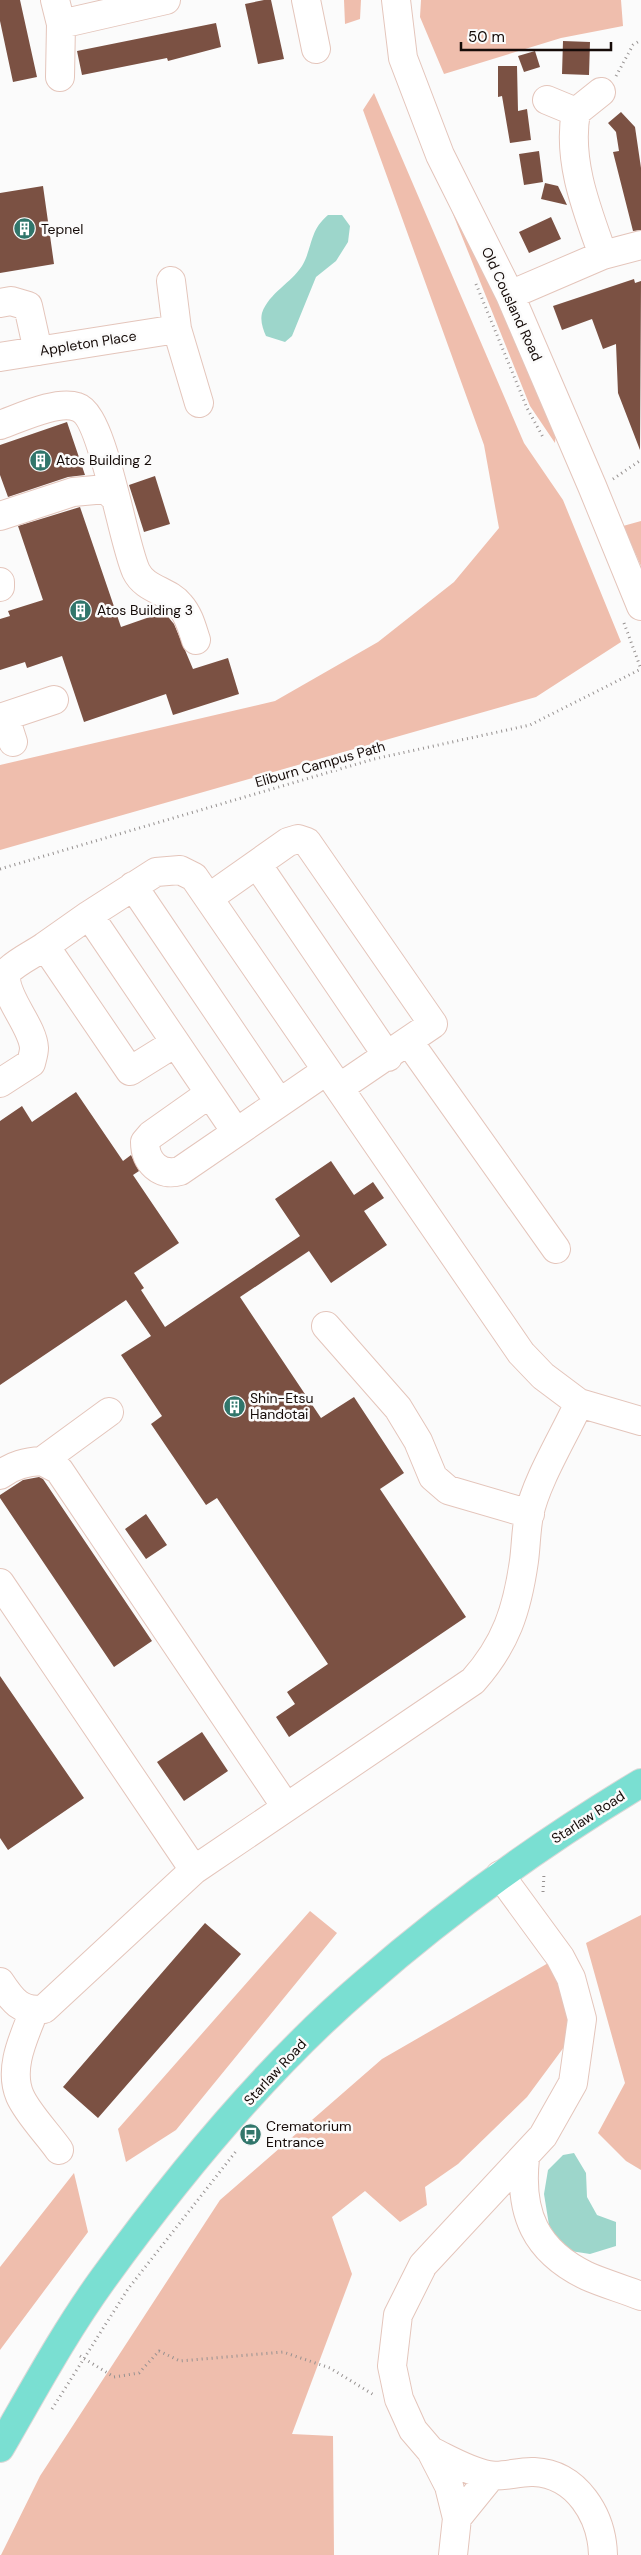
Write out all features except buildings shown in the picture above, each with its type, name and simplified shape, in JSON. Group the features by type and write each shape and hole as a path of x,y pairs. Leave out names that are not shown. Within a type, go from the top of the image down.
{"main road":[{"name":"Starlaw Road","path":"0,2448 60,2344 103,2280 196,2160 273,2071 363,1985 500,1875 641,1783"}],"street":[{"path":"60,77 58,12 166,0"},
{"path":"306,0 316,49"},
{"name":"Old Cousland Road","path":"396,0 403,58 440,155 510,295 641,606"},
{"path":"602,92 576,112 573,127 574,157 603,255"},
{"path":"547,100 576,112"},
{"path":"510,295 603,255 641,245"},
{"path":"172,281 177,329 199,403"},
{"path":"0,303 11,301 28,306 38,351"},
{"name":"Appleton Place","path":"0,357 177,329"},
{"path":"0,425 63,405 77,406 87,412 93,422 110,473 114,497 137,572 146,585 180,605 188,618 196,640"},
{"path":"0,516 72,492 106,489 114,497"},
{"path":"0,582 0,587"},
{"path":"6,726 54,700"},
{"path":"210,897 288,842 298,839 307,842 433,1024 398,1049 279,1102 180,1171 161,1172 152,1163 145,1150 145,1142 151,1135 210,1094"},
{"path":"256,864 398,1049 556,1249"},
{"path":"0,1083 31,1063 34,1047 25,1025 3,990 3,981 8,972 89,915 156,872 180,870 194,877 210,897 332,1080 521,1353 543,1376 579,1403 641,1421"},
{"path":"133,886 279,1102"},
{"path":"89,915 236,1132"},
{"path":"45,946 130,1071 175,1043"},
{"path":"326,1326 398,1408 418,1441 433,1477 448,1490 530,1514"},
{"path":"0,1982 12,2000 22,2008 34,2011 44,2009 194,1870 451,1698 473,1681 491,1661 506,1635 517,1603 530,1514 579,1403"},
{"path":"42,1461 109,1412"},
{"path":"0,1474 27,1462 42,1461 59,1470 286,1807"},
{"path":"0,1583 194,1870"},
{"path":"453,2555 457,2518 449,2486 432,2451 413,2430 398,2399 392,2366 398,2315 423,2265 525,2158 543,2136 573,2083 582,2020 571,1978 560,1957 500,1875"},
{"path":"34,2011 20,2046 15,2074 20,2096 59,2150"},
{"path":"525,2158 522,2184 528,2212 538,2235 555,2256 587,2276 641,2296"},
{"path":"432,2451 472,2471 491,2476 535,2472 559,2477 580,2495 597,2519 603,2555"},
{"path":"457,2518 491,2476"}],"path":[{"path":"602,92 612,84 634,45 641,40"},
{"name":"Eliburn Campus Path","path":"0,869 374,759 530,724 641,669"},
{"path":"47,2417 128,2289 238,2149"},
{"path":"60,2344 114,2377 139,2374 159,2351 180,2361 283,2352 330,2368 380,2398"}],"shaded area":[{"path":"344,0 361,0 360,19 345,24"},
{"path":"421,0 621,0 623,26 561,38 444,74 420,17"},
{"path":"374,93 524,443 563,500 621,642 536,697 0,850 0,765 275,701 378,642 454,582 499,528 484,445 363,110"},
{"path":"420,121 556,430 555,443 530,406 416,122"},
{"path":"328,215 342,215 350,226 348,242 336,261 316,277 292,336 285,342 266,336 261,319 265,306 302,266 317,227"},
{"path":"641,521 641,566 623,526"},
{"path":"310,1911 337,1933 176,2130 126,2162 118,2129"},
{"path":"641,1915 641,2170 626,2161 598,2133 625,2083 586,1943"},
{"path":"550,1962 567,1994 567,2043 527,2097 458,2164 425,2187 427,2205 400,2222 365,2191 332,2217 352,2274 292,2434 333,2436 334,2555 1,2555 40,2476 220,2200 382,2059"},
{"path":"574,2153 586,2173 587,2197 597,2215 616,2222 616,2246 590,2254 564,2250 549,2225 544,2194 548,2170 563,2155"},
{"path":"74,2173 88,2232 0,2350 0,2267"}],"place":[{"name":"Tepnel","path":"25,229"},
{"name":"Atos Building 2","path":"40,460"},
{"name":"Atos Building 3","path":"81,610"},
{"name":"Shin-Etsu Handotai","path":"234,1406"},
{"name":"Crematorium Entrance","path":"250,2134"}]}
